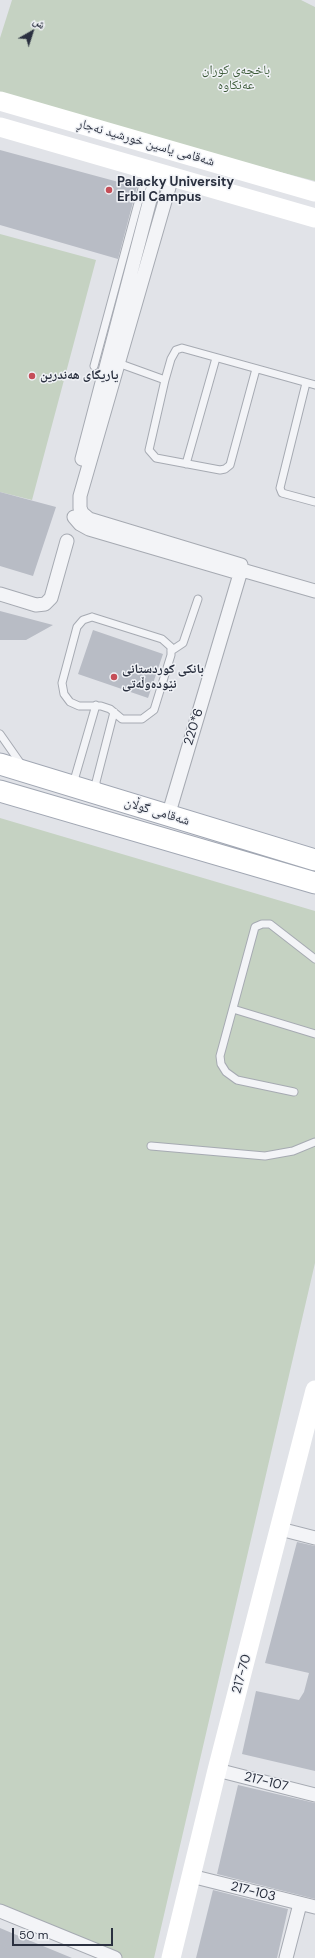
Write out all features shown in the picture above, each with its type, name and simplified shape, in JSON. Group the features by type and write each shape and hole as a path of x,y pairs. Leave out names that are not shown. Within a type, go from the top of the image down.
{"main road":[{"name":"شەقامی گوڵان","path":"0,764 315,860"},
{"name":"شەقامی گوڵان","path":"0,791 315,883"}],"street":[{"name":"شەقامی یاسین خورشید نەجاڕ","path":"0,101 315,192"},
{"name":"شەقامی یاسین خورشید نەجاڕ","path":"0,127 315,218"},
{"path":"159,173 118,363 80,496 79,506 82,514 88,519 241,569 315,591"},
{"path":"159,173 70,507 77,521 88,529 241,569"},
{"path":"0,594 36,605 45,604 51,598 67,540"},
{"name":"220*6","path":"168,816 241,569"},
{"name":"217-70","path":"172,1958 217,1770 280,1530 310,1432 315,1390"},
{"path":"280,1530 315,1538"},
{"name":"217-107","path":"217,1770 315,1795"},
{"name":"217-103","path":"191,1876 315,1907"},
{"path":"286,1958 300,1904"},
{"path":"0,1911 115,1958"}],"lane":[{"path":"94,366 159,173"},
{"path":"256,369 230,465 225,469 220,470 156,458 149,450 165,380 171,359 176,350 182,348 315,385"},
{"path":"186,464 216,358"},
{"path":"118,363 165,380"},
{"path":"306,383 280,488 282,493 315,502"},
{"path":"171,651 183,643 198,600"},
{"path":"92,617 97,618 162,639 169,644 171,651 154,710 142,719 122,719 106,707 96,705 84,707 74,704 66,698 62,689 62,683 77,626 83,620 92,617"},
{"path":"72,786 96,705"},
{"path":"98,794 96,782 114,712"},
{"path":"0,734 20,763 32,773"},
{"path":"294,1092 237,1080 226,1072 221,1064 220,1056 255,927 262,924 270,924 315,959"},
{"path":"233,1009 315,1034"},
{"path":"151,1146 265,1156 293,1151 315,1141"}],"green space":[{"name":"باخچەی کوران عەنکاوە","path":"12,0 301,0 315,7 315,181 171,144 0,96 0,38"},
{"name":"یاریگای هەندرین","path":"0,234 96,260 32,500 0,492"},
{"path":"0,818 315,911 315,1263 154,1958 118,1958 0,1904"}],"building":[{"path":"0,150 137,187 118,259 0,225"},
{"path":"0,492 56,507 33,576 0,566"},
{"path":"0,611 53,625 26,640 0,640"},
{"path":"93,630 163,654 148,698 78,674"},
{"path":"297,1542 315,1546 315,1771 242,1754 256,1691 299,1700 304,1692 309,1673 265,1663"},
{"path":"238,1785 315,1803 315,1899 217,1874"},
{"path":"213,1890 288,1909 277,1958 196,1958"},
{"path":"0,1928 26,1939 72,1958 0,1958"}],"place":[{"name":"Palacky University Erbil Campus","path":"109,190"},
{"name":"یاریگای هەندرین","path":"32,376"},
{"name":"بانکی کوردستانی نێودەوڵەتی","path":"114,677"}]}
